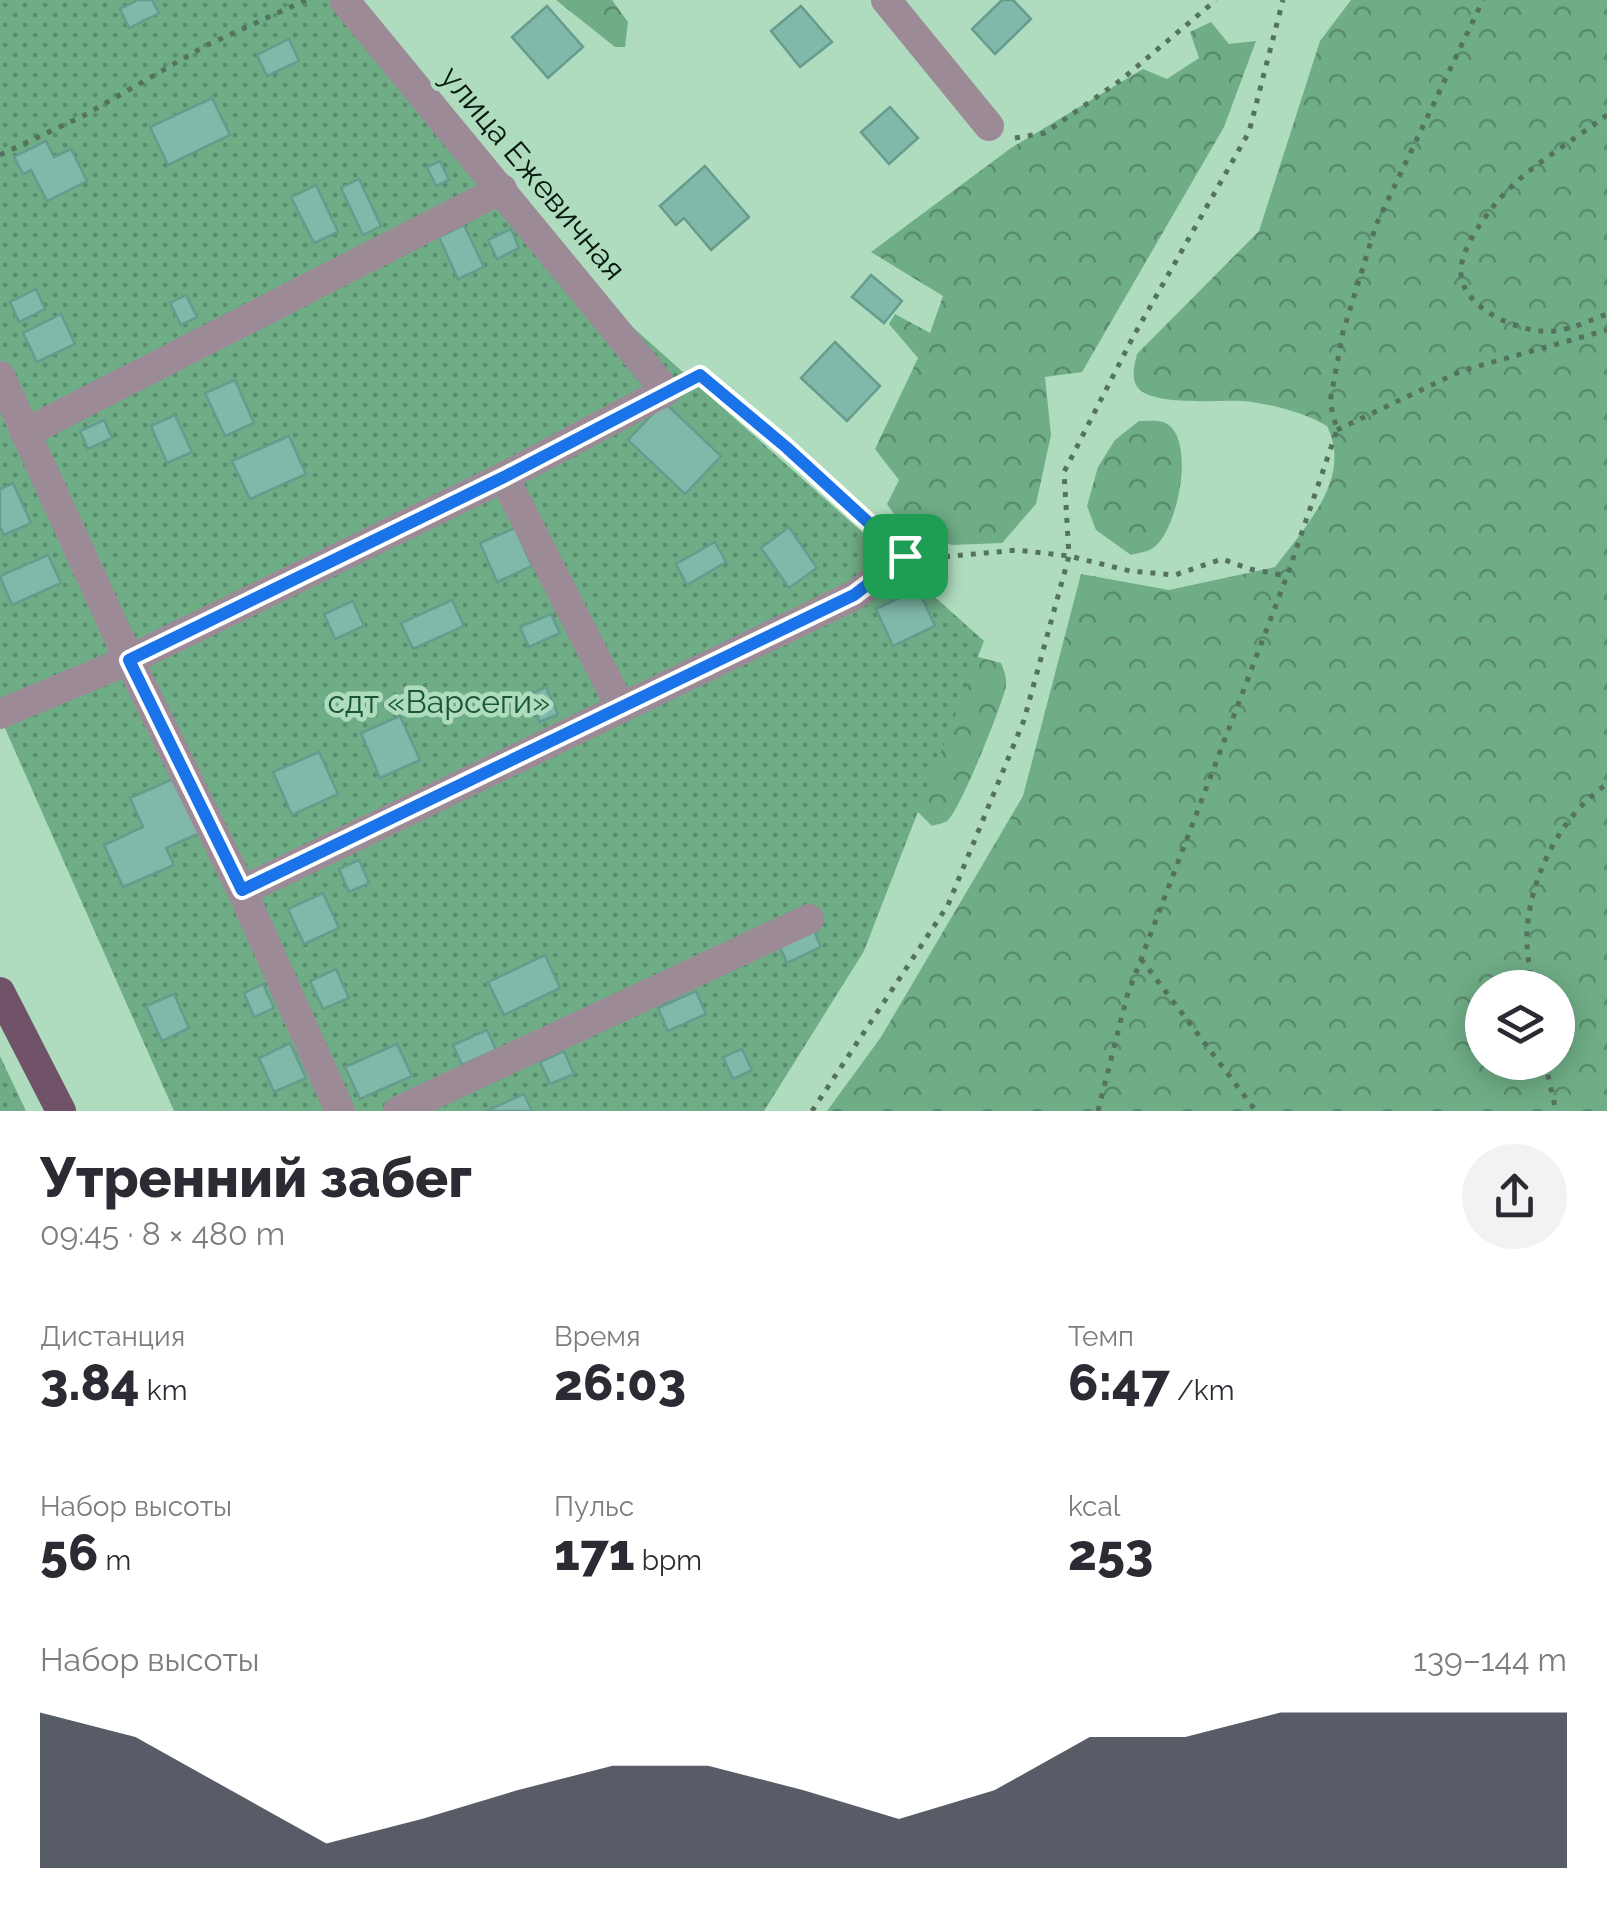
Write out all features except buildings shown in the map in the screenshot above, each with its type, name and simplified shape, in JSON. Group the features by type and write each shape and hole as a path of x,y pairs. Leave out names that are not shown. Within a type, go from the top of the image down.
{"main road":[{"path":"0,992 61,1111"}],"street":[{"name":"улица Ежевичная","path":"344,0 666,391"},
{"path":"886,0 990,126"},
{"path":"25,432 502,189"},
{"path":"0,376 129,660 242,890 340,1111"},
{"path":"0,714 129,660 504,477 666,391"},
{"path":"504,477 621,708"},
{"path":"242,890 854,595 905,556"},
{"path":"398,1111 809,919"}],"path":[{"path":"0,155 83,116 207,45 306,0"},
{"path":"990,126 1013,138 1045,132 1121,80 1216,0"},
{"path":"812,1111 948,905 1024,720 1069,556 1064,472 1132,336 1249,132 1283,0"},
{"path":"1098,1111 1127,996 1337,430 1330,402 1343,332 1376,225 1483,0"},
{"path":"1607,116 1520,180 1493,206 1461,264 1464,284 1474,299 1492,316 1515,327 1554,332 1607,314"},
{"path":"1337,430 1460,371 1607,330"},
{"path":"666,391 700,375 905,556 943,559 1017,550 1069,556 1130,572 1175,574 1222,559 1250,570 1286,576"},
{"path":"1531,970 1528,924 1548,852 1588,798 1607,784"},
{"path":"1141,959 1256,1111"},
{"path":"1549,1080 1556,1111"}],"green space":[{"name":"сдт «Варсеги»","path":"0,0 361,0 618,314 984,641 864,951 764,1111 174,1111 0,717"},
{"path":"556,0 612,0 628,22 625,47 615,47"},
{"path":"1351,0 1607,0 1607,1111 827,1111 881,1037 1023,796 1081,574 1169,590 1275,567 1322,501 1334,464 1327,426 1265,404 1170,400 1143,392 1136,385 1137,354 1259,231 1320,41"},
{"path":"1211,22 1229,44 1256,41 1224,127 1082,372 1045,377 1051,435 1036,504 1002,543 952,545 905,530 887,504 899,480 875,449 918,358 889,324 895,314 930,333 943,296 871,252 1011,148 1143,69 1167,79 1199,58 1190,32"},
{"path":"1139,421 1163,422 1174,430 1182,463 1176,504 1162,538 1151,549 1131,555 1096,530 1087,506 1098,467 1115,440"},
{"path":"978,657 1001,663 1006,686 961,799 947,821 932,826 916,810 954,659"},
{"path":"0,1056 26,1111 0,1111"}],"route":[{"path":"700,375 905,556 854,595 242,890 129,660 504,477 700,375"}]}
